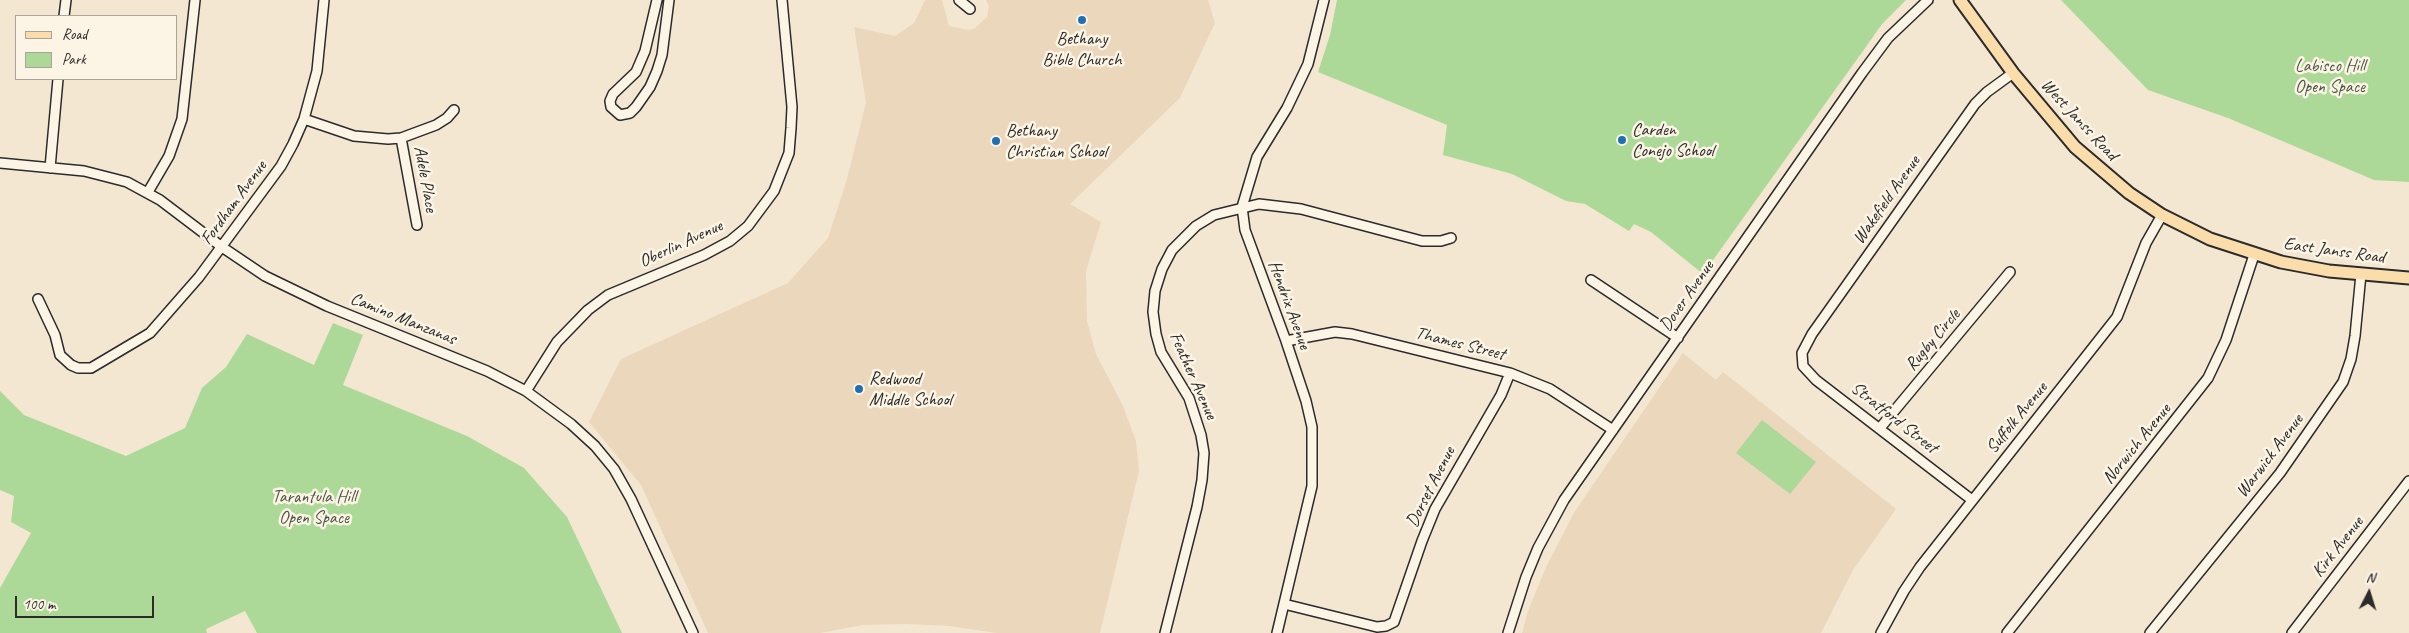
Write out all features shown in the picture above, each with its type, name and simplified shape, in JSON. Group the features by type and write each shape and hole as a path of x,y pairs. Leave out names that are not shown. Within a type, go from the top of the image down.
{"main road":[{"name":"West Janss Road","path":"1960,0 2013,73 2075,147 2128,193 2162,215 2210,239 2254,255"},
{"name":"East Janss Road","path":"2254,255 2306,267 2409,278"}],"street":[{"path":"64,15 66,0"},
{"path":"148,192 169,156 182,119 195,0"},
{"name":"Fordham Avenue","path":"38,299 55,335 60,355 71,365 84,369 91,368 150,333 180,300 281,166 304,119 317,71 324,0"},
{"path":"657,0 645,51 636,72 613,94 610,101 611,107 620,115 625,116 636,106 650,87 657,71 662,55 668,0"},
{"name":"Oberlin Avenue","path":"526,391 557,342 588,310 608,295 704,255 730,241 748,226 774,191 788,153 792,128 792,107 782,0"},
{"path":"959,0 970,9"},
{"name":"Hendrix Avenue","path":"1277,633 1312,486 1312,426 1286,341 1245,230 1242,206 1257,157 1287,108 1308,64 1324,0"},
{"name":"Dover Avenue","path":"1508,633 1526,577 1541,542 1564,500 1862,73 1888,38 1928,0"},
{"name":"Wakefield Avenue","path":"1802,359 1805,345 1812,334 1975,104 1987,92 2013,73"},
{"path":"50,168 58,80"},
{"path":"304,119 363,138 401,138 436,125 447,118 454,110"},
{"name":"Adele Place","path":"401,138 417,225"},
{"name":"Camino Manzanas","path":"0,163 107,175 148,192 265,276 304,295 487,370 526,391 571,424 595,446 614,469 635,507 693,633"},
{"name":"Feather Avenue","path":"1165,633 1197,507 1204,454 1201,435 1189,398 1161,352 1153,312 1155,291 1162,269 1183,237 1214,215 1242,206 1259,204 1301,210 1422,241 1441,241 1450,238"},
{"name":"Suffolk Avenue","path":"1881,633 1904,591 1920,567 2117,317 2146,242 2162,215"},
{"name":"Norwich Avenue","path":"2007,633 2192,401 2208,378 2226,340 2254,255"},
{"name":"Rugby Circle","path":"1880,428 2010,272"},
{"name":"Warwick Avenue","path":"2150,633 2280,473 2343,382 2351,359 2355,336 2361,274"},
{"path":"1591,280 1678,338"},
{"name":"Thames Street","path":"1286,341 1335,332 1352,334 1510,373 1550,389 1613,430"},
{"name":"Stratford Street","path":"1802,359 1807,372 1816,380 1972,500"},
{"name":"Dorset Avenue","path":"1284,604 1377,627 1386,626 1394,622 1422,541 1435,510 1501,395 1510,373"},
{"name":"Kirk Avenue","path":"2292,633 2409,481"}],"shaded area":[{"name":"Redwood Middle School","path":"925,0 942,0 949,26 969,30 975,28 987,17 989,6 986,0 1208,0 1215,23 1180,98 1070,204 1101,222 1086,271 1087,321 1096,354 1123,406 1136,441 1139,471 1100,633 996,633 949,626 905,624 863,625 820,633 708,633 641,485 589,422 621,359 788,283 828,238 847,179 866,103 854,27 895,36 914,23"},
{"path":"1683,353 1716,380 1723,372 1896,509 1853,570 1821,633 1522,633 1529,608 1547,565 1575,511"}],"green space":[{"name":"Carden Conejo School","path":"1337,0 1906,0 1882,24 1703,274 1651,232 1634,224 1629,231 1585,204 1566,201 1512,174 1443,155 1447,125 1318,72 1330,35"},
{"name":"Labisco Hill Open Space","path":"2061,0 2409,0 2409,182 2374,180 2228,118 2148,90"},
{"name":"Tarantula Hill Open Space","path":"333,323 363,335 343,385 467,436 524,468 567,517 622,633 257,633 245,611 206,629 207,633 0,633 0,588 31,533 11,522 14,496 0,490 0,391 24,415 126,456 185,428 202,388 226,367 247,334 314,365"},
{"path":"1762,420 1816,462 1790,494 1736,453"}],"place":[{"name":"Bethany Bible Church","path":"1082,20"},
{"name":"Carden Conejo School","path":"1622,140"},
{"name":"Bethany Christian School","path":"996,141"},
{"name":"Redwood Middle School","path":"859,389"}]}
